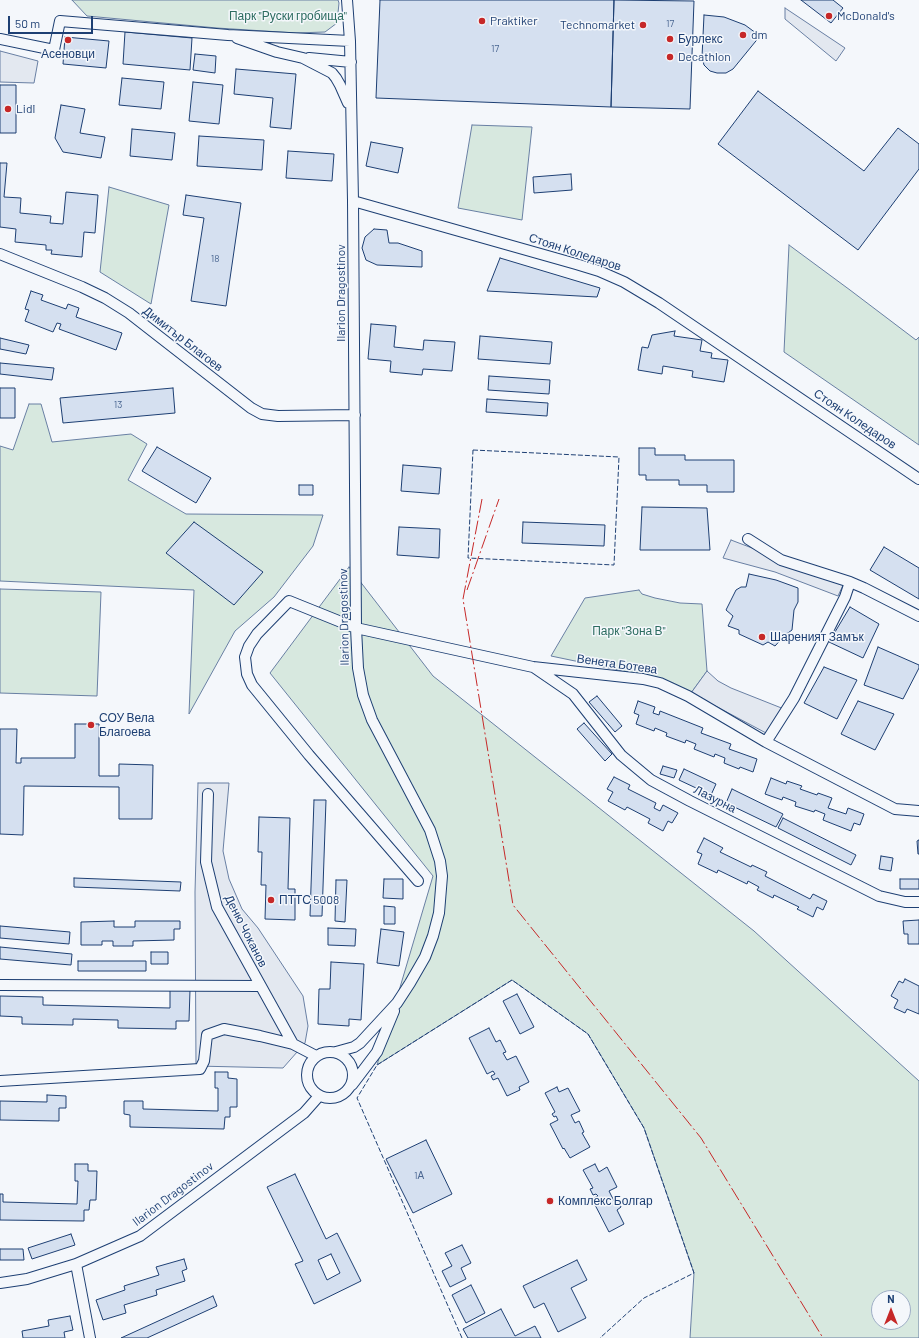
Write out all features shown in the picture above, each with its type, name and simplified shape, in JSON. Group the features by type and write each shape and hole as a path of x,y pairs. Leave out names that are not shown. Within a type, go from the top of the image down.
{"street":[{"path":"347,0 350,41"},
{"path":"352,0 350,62 353,201"},
{"path":"0,39 54,50 60,21 228,35 350,41"},
{"path":"228,35 278,52 303,58 350,62"},
{"path":"303,58 332,73 336,78 351,110"},
{"name":"Ilarion Dragostinov","path":"336,1052 354,1047 360,1043 396,1003 410,983 425,957 433,936 441,902 442,876 440,861 430,830 377,731 368,710 363,695 358,668 356,628 353,201"},
{"name":"Стоян Коледаров","path":"353,201 576,264 599,271 624,282 692,325 919,479"},
{"name":"Димитър Благоев","path":"0,254 82,286 105,298 129,313 251,408 262,414 278,416 355,415"},
{"path":"748,539 781,560 850,582 919,616"},
{"path":"766,742 798,691 842,604 850,582"},
{"name":"Венета Ботева","path":"418,881 310,755 252,684 247,674 245,657 249,646 257,634 289,601 356,628 533,667 643,679 660,683 688,696 766,742 895,809 919,811"},
{"name":"Лазурна","path":"533,667 573,694 621,755 651,780 878,896 905,902 919,902"},
{"name":"Деню Чоканов","path":"208,794 206,862 217,907 293,1044"},
{"path":"0,985 260,986"},
{"name":"Ilarion Dragostinov","path":"351,1086 377,1052 396,1003"},
{"path":"0,1081 200,1069 204,1061 207,1034 224,1029 293,1044 316,1056"},
{"path":"336,1052 343,1055 352,1066 354,1073 351,1086 341,1096 335,1098 319,1096 311,1088 307,1077 309,1066 316,1056 322,1053 336,1052"},
{"name":"Ilarion Dragostinov","path":"0,1283 27,1279 76,1264 140,1236 304,1113 319,1096"},
{"path":"76,1264 90,1338"}],"green space":[{"name":"Парк \"Руски гробища\"","path":"72,0 338,0 339,3 337,23 325,32 296,33 217,28 87,16"},
{"path":"472,125 532,127 522,220 458,208"},
{"path":"109,187 169,205 151,304 100,272"},
{"path":"789,245 916,340 919,337 919,445 784,352"},
{"path":"29,404 41,404 52,442 131,434 147,444 128,480 186,514 323,515 313,546 274,597 235,631 189,714 194,590 0,581 0,446 13,450"},
{"path":"349,567 433,676 754,931 919,1081 919,1338 690,1338 694,1273 644,1128 588,1034 512,980 377,1065 433,876 270,673"},
{"path":"0,589 101,592 97,696 0,693"},
{"name":"Парк \"Зона В\"","path":"639,590 642,594 655,598 680,603 702,604 707,671 691,693 657,678 551,656 585,598"}],"shaded area":[{"path":"785,8 845,48 836,61 785,19"},
{"path":"0,51 38,61 34,83 0,82"},
{"path":"731,540 844,583 838,596 775,572 723,558"},
{"path":"707,671 718,681 731,688 784,709 766,733 691,693"},
{"path":"198,783 229,783 223,851 229,879 242,909 258,928 303,996 308,1026 305,1043 283,1068 196,1066 195,892"}],"building":[{"path":"380,0 614,0 611,107 376,98"},
{"path":"614,0 694,1 690,109 611,107"},
{"name":"McDonald's","path":"801,0 833,0 843,8 831,23"},
{"path":"704,15 724,17 745,25 760,36 733,69 726,73 710,71 704,65 702,57"},
{"path":"125,32 192,38 190,70 123,64"},
{"path":"65,37 109,41 106,68 63,64"},
{"path":"195,54 216,56 215,73 193,70"},
{"path":"236,69 296,74 291,129 270,127 273,98 234,94"},
{"path":"122,78 164,82 161,109 119,105"},
{"path":"193,82 223,85 219,124 189,121"},
{"name":"Lidl","path":"0,85 16,85 16,133 0,133"},
{"path":"758,91 864,171 898,128 919,144 919,169 858,250 718,144"},
{"path":"61,105 85,109 80,133 105,137 101,158 63,152 55,138"},
{"path":"132,129 175,133 172,160 130,156"},
{"path":"199,136 264,140 262,170 197,166"},
{"path":"371,142 403,148 398,173 366,166"},
{"path":"288,151 334,154 332,181 286,178"},
{"path":"0,163 7,163 4,197 21,198 20,213 51,216 50,223 63,224 66,192 98,195 95,233 84,232 82,257 51,254 52,250 46,250 46,245 15,242 16,229 0,227"},
{"path":"571,174 572,190 534,193 533,177"},
{"path":"186,195 241,203 226,306 191,301 204,218 183,215"},
{"path":"374,229 387,230 389,243 398,243 422,251 422,267 377,265 366,260 362,248 365,237"},
{"path":"500,258 600,288 597,297 487,291"},
{"path":"31,291 43,295 41,300 66,309 68,304 79,308 76,317 122,333 116,350 59,329 61,324 57,323 53,332 25,321 29,310 25,309"},
{"path":"371,324 396,326 394,347 423,350 424,340 455,342 452,371 423,369 422,375 390,372 391,361 368,359"},
{"path":"675,331 674,336 702,340 700,351 712,353 711,358 728,360 724,382 692,377 693,371 663,366 662,374 638,370 642,347 648,348 652,335"},
{"path":"480,336 552,342 550,364 478,359"},
{"path":"0,338 29,345 26,354 0,349"},
{"path":"0,363 54,368 52,380 0,374"},
{"path":"489,376 550,380 549,394 488,390"},
{"path":"0,388 15,388 15,418 0,418"},
{"path":"173,388 175,413 63,423 60,398"},
{"path":"487,399 548,403 547,416 486,412"},
{"path":"157,447 211,478 196,503 142,471"},
{"path":"639,448 655,448 655,455 685,455 685,460 734,460 734,492 707,492 707,485 679,485 679,480 646,480 646,475 639,475"},
{"path":"403,465 441,468 439,494 401,491"},
{"path":"299,485 313,485 313,495 299,495"},
{"path":"642,507 707,508 710,550 640,550"},
{"path":"194,522 263,572 234,605 166,553"},
{"path":"523,522 605,525 604,546 522,543"},
{"path":"399,527 440,529 439,558 397,555"},
{"path":"884,547 919,568 919,599 870,570"},
{"path":"749,574 776,580 798,588 798,602 794,610 792,630 775,646 768,642 763,645 739,634 739,630 728,626 733,616 726,610 736,590 741,587 746,587"},
{"path":"850,607 879,624 863,658 829,642"},
{"path":"878,647 919,665 919,668 903,699 864,685"},
{"path":"824,667 857,680 837,719 804,703"},
{"path":"597,696 622,726 615,732 589,702"},
{"path":"638,701 655,707 653,713 659,715 660,711 703,728 701,733 731,744 729,749 757,759 753,772 740,767 739,769 724,763 725,758 715,754 714,757 694,749 696,744 686,740 685,743 666,736 667,733 655,728 654,731 636,724 639,715 634,713"},
{"path":"858,701 894,714 875,750 841,734"},
{"path":"584,723 612,754 605,761 577,729"},
{"path":"75,724 99,724 99,776 119,776 119,764 153,765 152,819 119,819 119,787 24,786 23,835 0,834 0,729 17,729 16,763 21,763 21,758 75,758"},
{"path":"663,766 677,770 674,778 660,774"},
{"path":"684,769 716,784 711,795 679,780"},
{"path":"614,777 630,785 628,789 656,803 654,808 660,811 663,805 678,813 672,823 668,821 663,831 648,823 650,819 627,807 625,810 608,801 613,792 607,789"},
{"path":"771,778 786,784 787,781 802,786 800,789 832,798 828,808 846,814 848,808 864,814 860,825 854,823 851,831 823,820 825,814 815,810 814,812 795,806 796,802 783,797 782,800 765,794"},
{"path":"732,789 783,814 776,827 726,803"},
{"path":"314,800 326,800 322,916 310,916"},
{"path":"259,817 290,818 288,889 295,889 295,920 265,919 266,885 261,885 262,852 258,852"},
{"path":"783,818 856,855 851,865 778,828"},
{"path":"704,838 723,848 720,852 751,867 752,865 767,872 765,876 810,899 813,894 827,901 823,910 817,907 813,917 797,909 799,907 774,895 773,898 757,890 759,887 748,881 747,884 718,870 717,873 698,864 702,854 697,852"},
{"path":"919,840 919,854 918,854 917,841"},
{"path":"881,856 893,858 891,871 879,869"},
{"path":"74,878 181,882 180,891 74,887"},
{"path":"384,879 403,879 403,899 383,898"},
{"path":"900,879 919,879 919,889 900,889"},
{"path":"336,880 347,880 345,922 335,921"},
{"path":"384,906 395,907 395,924 384,924"},
{"path":"919,920 919,944 908,944 908,934 904,934 903,921"},
{"path":"114,921 114,927 135,927 135,921 180,921 180,929 174,929 174,940 133,941 133,946 113,946 113,941 102,941 102,945 81,945 81,922"},
{"path":"0,926 70,932 69,944 0,938"},
{"path":"328,928 356,929 355,946 328,945"},
{"path":"381,929 404,932 399,966 377,963"},
{"path":"0,947 72,954 71,965 0,959"},
{"path":"151,952 168,952 168,964 151,964"},
{"path":"78,961 146,961 146,971 78,971"},
{"path":"331,962 364,964 361,1020 349,1019 349,1026 318,1024 319,989 330,989"},
{"path":"905,979 919,986 919,1014 907,1009 905,1013 894,1008 898,1000 891,996 899,981 903,983"},
{"path":"170,990 190,990 189,1021 176,1021 176,1029 118,1028 118,1020 73,1019 73,1025 22,1024 22,1017 0,1016 0,996 43,997 43,1005 170,1008"},
{"path":"517,994 534,1027 520,1034 503,1001"},
{"path":"489,1028 496,1042 500,1040 506,1052 503,1053 507,1060 516,1056 529,1082 519,1087 520,1090 507,1096 498,1078 493,1080 491,1076 495,1074 493,1071 487,1074 469,1038"},
{"path":"215,1072 228,1072 228,1078 237,1079 237,1107 230,1107 230,1117 225,1117 224,1129 130,1127 130,1115 124,1114 124,1101 143,1101 143,1109 218,1111 218,1088 215,1088"},
{"path":"557,1087 559,1092 568,1088 580,1111 571,1115 575,1123 579,1121 584,1132 582,1133 590,1147 570,1158 564,1148 563,1149 550,1124 558,1120 556,1116 554,1117 552,1114 555,1112 545,1093"},
{"path":"47,1095 66,1096 66,1108 59,1108 59,1121 0,1120 0,1101 47,1102"},
{"path":"426,1140 452,1194 413,1213 386,1159"},
{"path":"75,1164 88,1164 88,1171 97,1171 96,1200 90,1200 89,1210 84,1210 84,1221 0,1220 0,1194 3,1194 3,1202 77,1204 78,1181 75,1181"},
{"path":"595,1164 599,1172 607,1167 617,1187 609,1191 614,1201 617,1199 621,1207 617,1210 624,1224 609,1232 592,1199 598,1196 596,1194 593,1195 590,1189 593,1188 583,1170"},
{"path":"295,1174 326,1239 337,1233 361,1281 314,1304 295,1264 303,1261 267,1187","holes":["331,1254 340,1273 327,1280 318,1260"]},
{"path":"71,1234 75,1245 32,1259 28,1248"},
{"path":"462,1245 471,1263 461,1268 466,1279 450,1287 442,1271 452,1266 445,1253"},
{"path":"0,1249 23,1249 24,1260 0,1260"},
{"path":"184,1259 187,1269 182,1271 185,1281 156,1290 157,1295 124,1305 126,1313 103,1320 96,1300 125,1290 124,1286 159,1275 156,1267"},
{"path":"577,1260 587,1280 571,1288 586,1318 558,1332 544,1303 534,1308 523,1286"},
{"path":"471,1285 485,1313 466,1323 452,1295"},
{"path":"213,1296 217,1306 147,1338 121,1338"},
{"path":"501,1309 515,1336 535,1326 541,1338 468,1338 463,1329"},
{"path":"70,1316 73,1330 64,1332 65,1338 23,1338 22,1331 49,1326 48,1320"}],"fence":[{"path":"473,450 619,457 614,565 468,558 473,450"},
{"path":"462,1338 357,1098 377,1065 512,980 588,1034 644,1128 694,1273 644,1298 600,1338"}],"power":[{"path":"482,499 463,599 513,905 701,1138 823,1338"},
{"path":"467,590 499,499"}],"place":[{"name":"McDonald's","path":"829,16"},
{"name":"Praktiker","path":"482,21"},
{"name":"Technomarket","path":"643,25"},
{"name":"dm","path":"743,35"},
{"name":"Бурлекс","path":"670,39"},
{"name":"Асеновци","path":"68,40"},
{"name":"Decathlon","path":"670,57"},
{"name":"Lidl","path":"8,109"},
{"name":"Шареният Замък","path":"762,637"},
{"name":"СОУ Вела Благоева","path":"91,725"},
{"name":"ПТТС 5008","path":"271,900"},
{"name":"Комплекс Болгар","path":"550,1201"}]}
